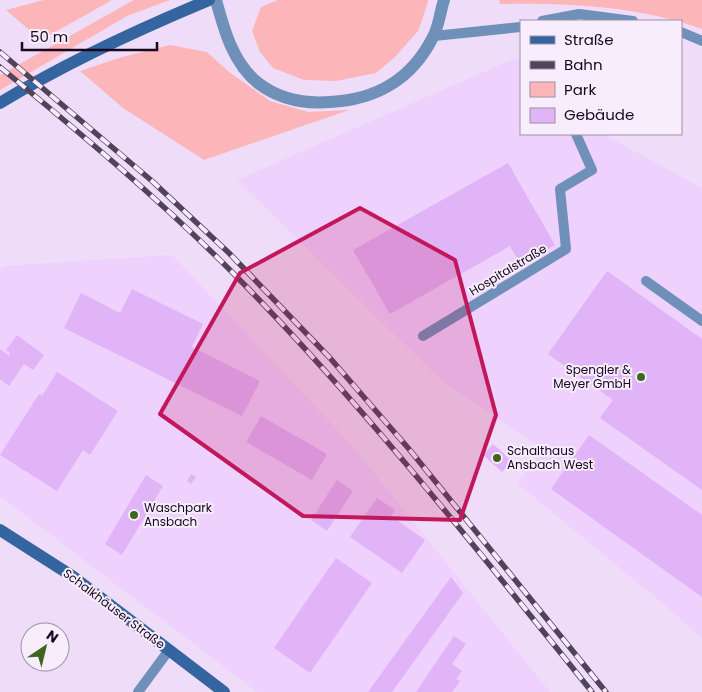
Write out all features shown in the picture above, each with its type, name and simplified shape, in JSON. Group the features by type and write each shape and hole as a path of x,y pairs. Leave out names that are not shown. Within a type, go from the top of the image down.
{"street":[{"path":"0,103 45,76 128,33 210,0"},
{"path":"216,0 227,38 238,59 257,83 278,95 306,104 362,99 389,88 412,67 434,36 444,0"},
{"name":"Schalkhäuser Straße","path":"0,530 72,576 224,692"}],"lane":[{"path":"547,20 579,14 625,20"},
{"path":"434,36 520,27"},
{"path":"682,32 702,41"},
{"name":"Hospitalstraße","path":"422,336 566,249 560,190 592,170 576,135"},
{"path":"646,280 702,321"},
{"path":"138,692 169,650"}],"highlighted area":[{"path":"360,208 455,260 496,415 460,520 303,516 160,414 240,273"}],"shaded area":[{"path":"516,58 520,61 520,135 605,135 702,188 702,639 667,607 517,483 544,450 442,381 237,180"},
{"path":"172,255 348,441 550,692 257,692 0,496 0,269 3,266"}],"green space":[{"path":"44,0 112,0 41,40 6,10"},
{"path":"134,0 170,0 127,16 0,90 0,75"},
{"path":"278,0 428,0 428,2 418,31 395,57 376,73 336,81 304,80 273,68 260,52 252,31 261,7"},
{"path":"499,0 702,0 702,29 682,22 682,20 628,11 576,5 500,4"},
{"path":"170,45 207,52 229,72 270,101 308,112 349,110 204,160 123,108 80,71 122,57"}],"building":[{"path":"508,163 555,245 521,265 510,246 390,314 353,250"},
{"name":"Spengler & Meyer GmbH","path":"607,271 702,339 702,490 600,418 613,400 548,354"},
{"path":"132,289 203,324 192,347 260,381 242,416 64,328 81,293 120,313"},
{"path":"17,335 44,355 33,370 24,364 9,386 0,379 0,349 9,356 10,353 6,350"},
{"path":"57,372 118,411 90,455 83,450 57,491 0,455 39,394 42,396"},
{"path":"261,416 327,454 312,480 246,442"},
{"path":"589,435 702,515 702,597 551,489"},
{"name":"Schalthaus Ansbach West","path":"493,444 512,461 502,472 483,455"},
{"path":"191,474 196,477 191,484 187,481"},
{"name":"Waschpark Ansbach","path":"146,475 163,486 122,555 105,544"},
{"path":"337,480 353,491 327,531 311,520"},
{"path":"377,498 395,510 391,516 425,540 402,573 350,537"},
{"path":"336,558 372,583 310,673 274,648"},
{"path":"451,577 463,593 392,692 368,692"},
{"path":"454,636 466,644 452,664 462,671 456,679 460,681 452,692 416,692"}],"railway":[{"path":"0,52 152,181 229,253 330,358 409,449 606,692"},
{"path":"0,67 89,141 175,217 279,321 417,477 592,692"}],"place":[{"name":"Spengler & Meyer GmbH","path":"641,377"},
{"name":"Schalthaus Ansbach West","path":"497,458"},
{"name":"Waschpark Ansbach","path":"134,515"}]}
